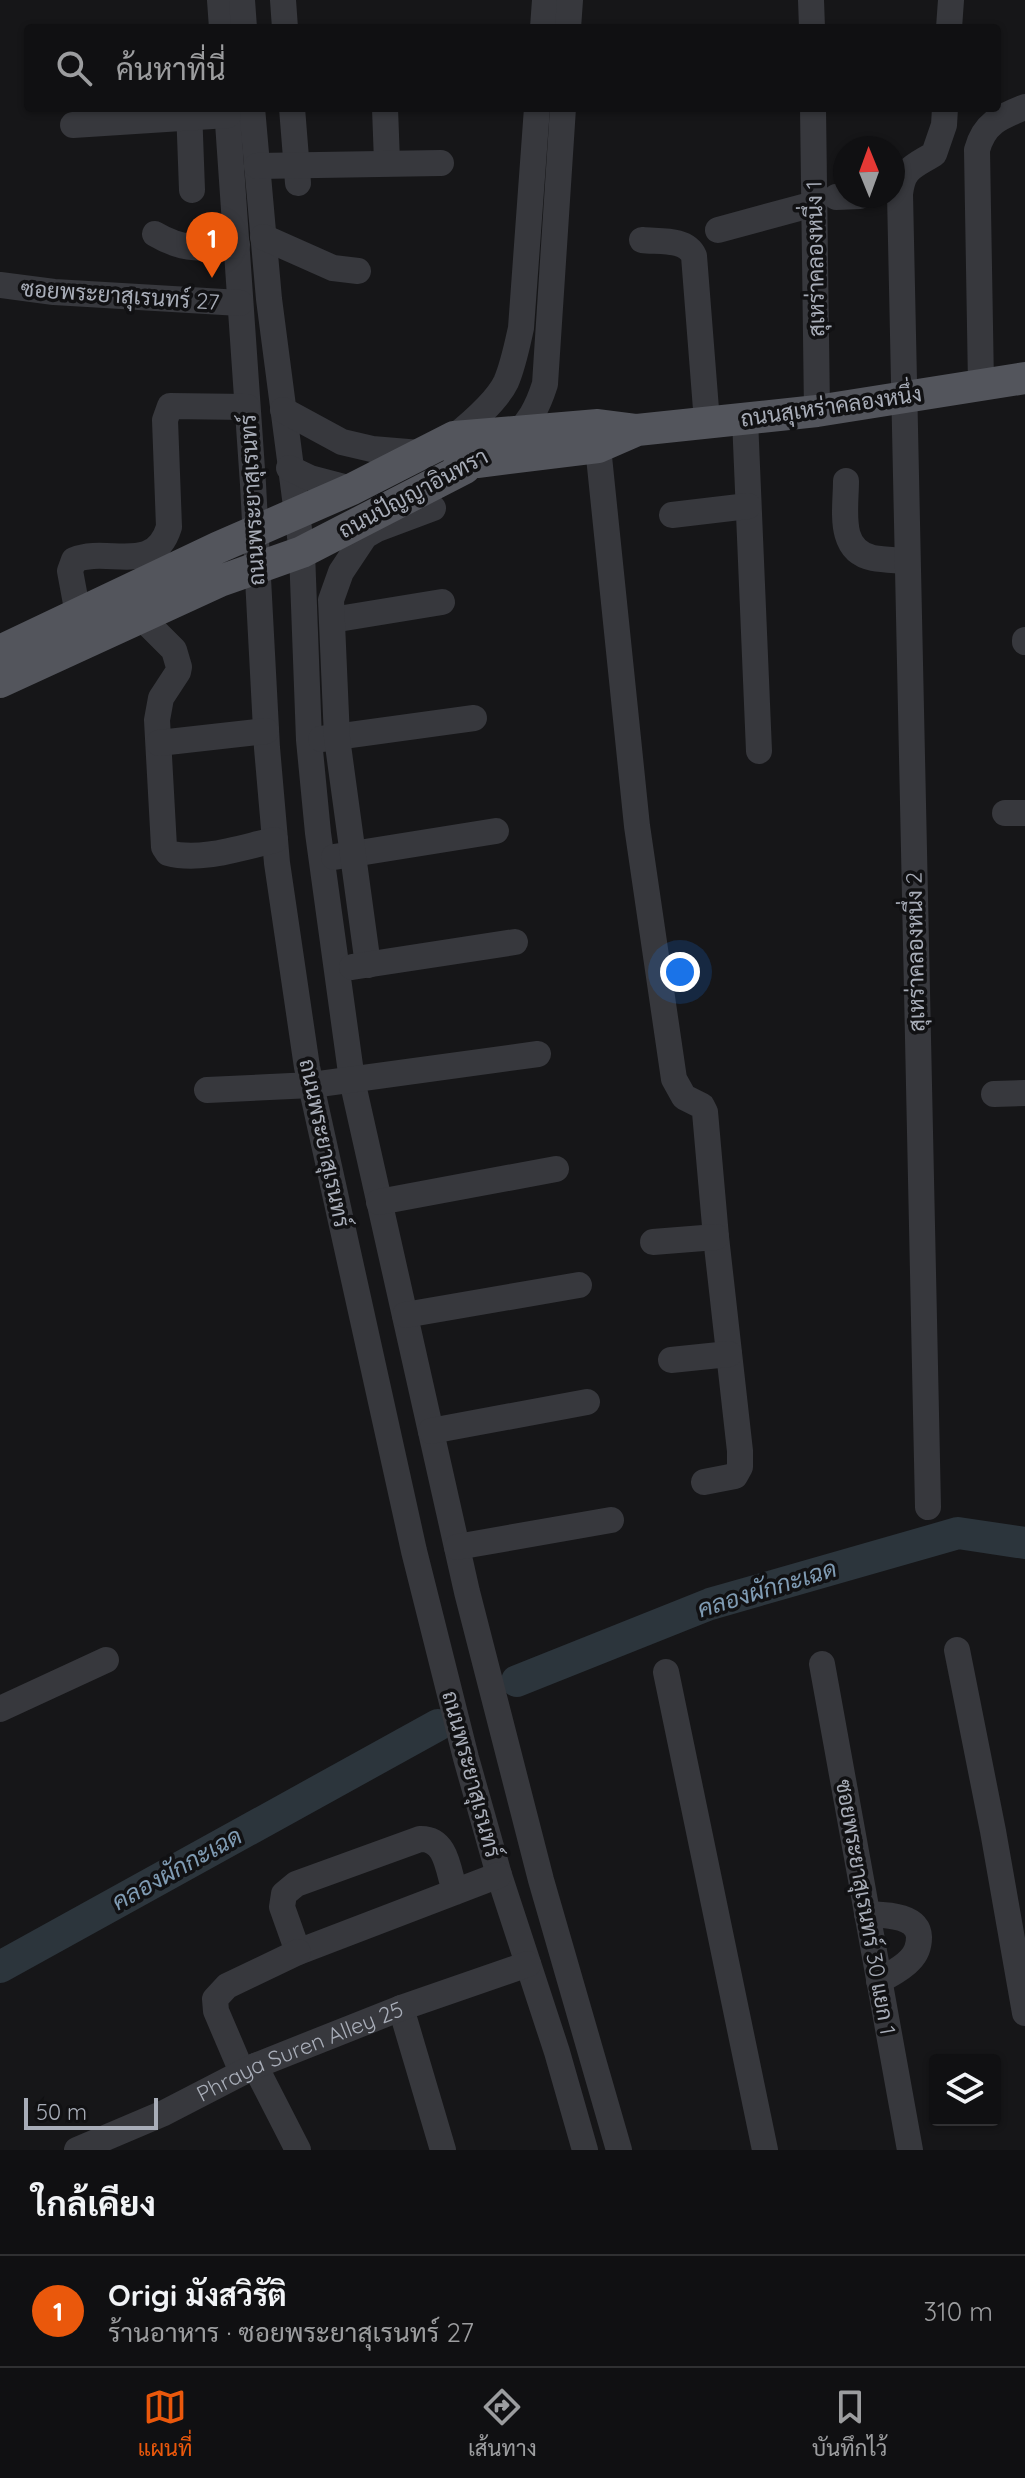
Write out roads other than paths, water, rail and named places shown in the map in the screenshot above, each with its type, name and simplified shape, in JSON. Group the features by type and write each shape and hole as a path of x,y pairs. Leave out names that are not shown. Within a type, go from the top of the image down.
{"main road":[{"name":"ถนนสุเหร่าคลองหนึ่ง","path":"471,465 598,436 817,411 1025,378"},
{"name":"ถนนสุเหร่าคลองหนึ่ง","path":"454,437 519,432 598,436"},
{"name":"ถนนปัญญาอินทรา","path":"0,651 217,548 352,489 454,437"},
{"path":"454,437 454,448 471,465"},
{"name":"ถนนปัญญาอินทรา","path":"0,682 220,581 255,566 302,552 471,465"}],"street":[{"path":"220,0 222,24"},
{"path":"242,0 244,24"},
{"path":"283,0 285,24"},
{"path":"543,24 545,0"},
{"path":"568,24 570,0"},
{"path":"811,0 812,24"},
{"path":"949,24 951,0"},
{"path":"981,385 977,150 986,128 994,120 1025,107"},
{"name":"ถนนพระยาสุเรนทร์","path":"236,112 237,245 253,484 255,566 275,840 293,977 312,1085 414,1551 499,1875 585,2150"},
{"name":"ถนนพระยาสุเรนทร์","path":"237,112 257,166 289,468 302,552 309,740 352,1080 457,1547 541,1880 619,2150"},
{"path":"292,112 297,174"},
{"path":"385,112 387,162"},
{"name":"ถนนปัญญาอินทรา","path":"454,437 505,385 515,355 521,328 537,112"},
{"name":"ถนนปัญญาอินทรา","path":"471,465 519,432 537,409 545,384 563,112"},
{"name":"สุเหร่าคลองหนึ่ง 1","path":"814,112 833,184"},
{"path":"905,174 934,154 944,125 945,112"},
{"path":"73,125 189,113 192,190"},
{"path":"257,166 297,174 387,162 441,163"},
{"path":"718,230 833,200"},
{"name":"สุเหร่าคลองหนึ่ง 1","path":"817,411 836,208"},
{"name":"สุเหร่าคลองหนึ่ง 2","path":"896,208 928,1507"},
{"path":"155,234 174,246 209,249 237,245"},
{"path":"263,237 333,268 358,271"},
{"path":"642,240 683,244 691,248 694,256 707,422"},
{"name":"ซอยพระยาสุเรนทร์ 27","path":"0,285 54,292 240,303"},
{"path":"545,384 555,401 598,436 637,826 672,1067 684,1097 702,1106 705,1112 740,1467 735,1476 728,1479 704,1482"},
{"path":"78,614 70,571 74,560 140,557 156,549 167,535 165,420 170,406 247,407"},
{"path":"283,410 342,442 372,449 420,453"},
{"path":"745,419 759,751"},
{"path":"289,468 310,478 352,489"},
{"path":"846,481 846,533 850,543 872,558 906,561"},
{"path":"217,548 235,525 253,484"},
{"path":"672,515 748,506"},
{"path":"368,965 337,738 331,600 335,583 365,536 433,508"},
{"path":"220,581 242,597 259,620"},
{"path":"332,620 442,602"},
{"path":"141,617 174,650 179,667 161,698 157,720 163,842 168,853 196,855 275,840"},
{"path":"309,740 474,718"},
{"path":"159,743 266,731"},
{"path":"323,859 351,852 496,831"},
{"path":"337,969 515,942"},
{"path":"207,1090 312,1085 538,1054"},
{"path":"994,1094 1025,1093"},
{"path":"379,1202 556,1169"},
{"path":"653,1242 716,1237"},
{"path":"405,1315 579,1285"},
{"path":"671,1360 729,1354"},
{"path":"431,1431 587,1402"},
{"path":"457,1547 611,1520"},
{"path":"957,1650 1025,2013"},
{"path":"0,1709 106,1660"},
{"name":"ซอยพระยาสุเรนทร์ 30 แยก 1","path":"822,1664 910,2150"},
{"path":"666,1672 765,2150"},
{"path":"298,1952 282,1907 284,1894 296,1884 420,1839 431,1839 441,1846 455,1892"},
{"path":"298,2150 216,2011 215,1999 227,1986 298,1952 499,1875"},
{"path":"867,1914 897,1917 908,1921 919,1931 918,1950 911,1960 879,1981"},
{"name":"Phraya Suren Alley 25","path":"77,2150 164,2113 248,2069 401,2008 528,1964"},
{"path":"401,2008 443,2150"}],"waterway":[{"name":"คลองผักกะเฉด","path":"517,1681 710,1604 958,1533 1025,1543"},
{"name":"คลองผักกะเฉด","path":"0,1967 438,1725"}],"place":[{"name":"Origi มังสวิรัติ","path":"212,278"}]}
